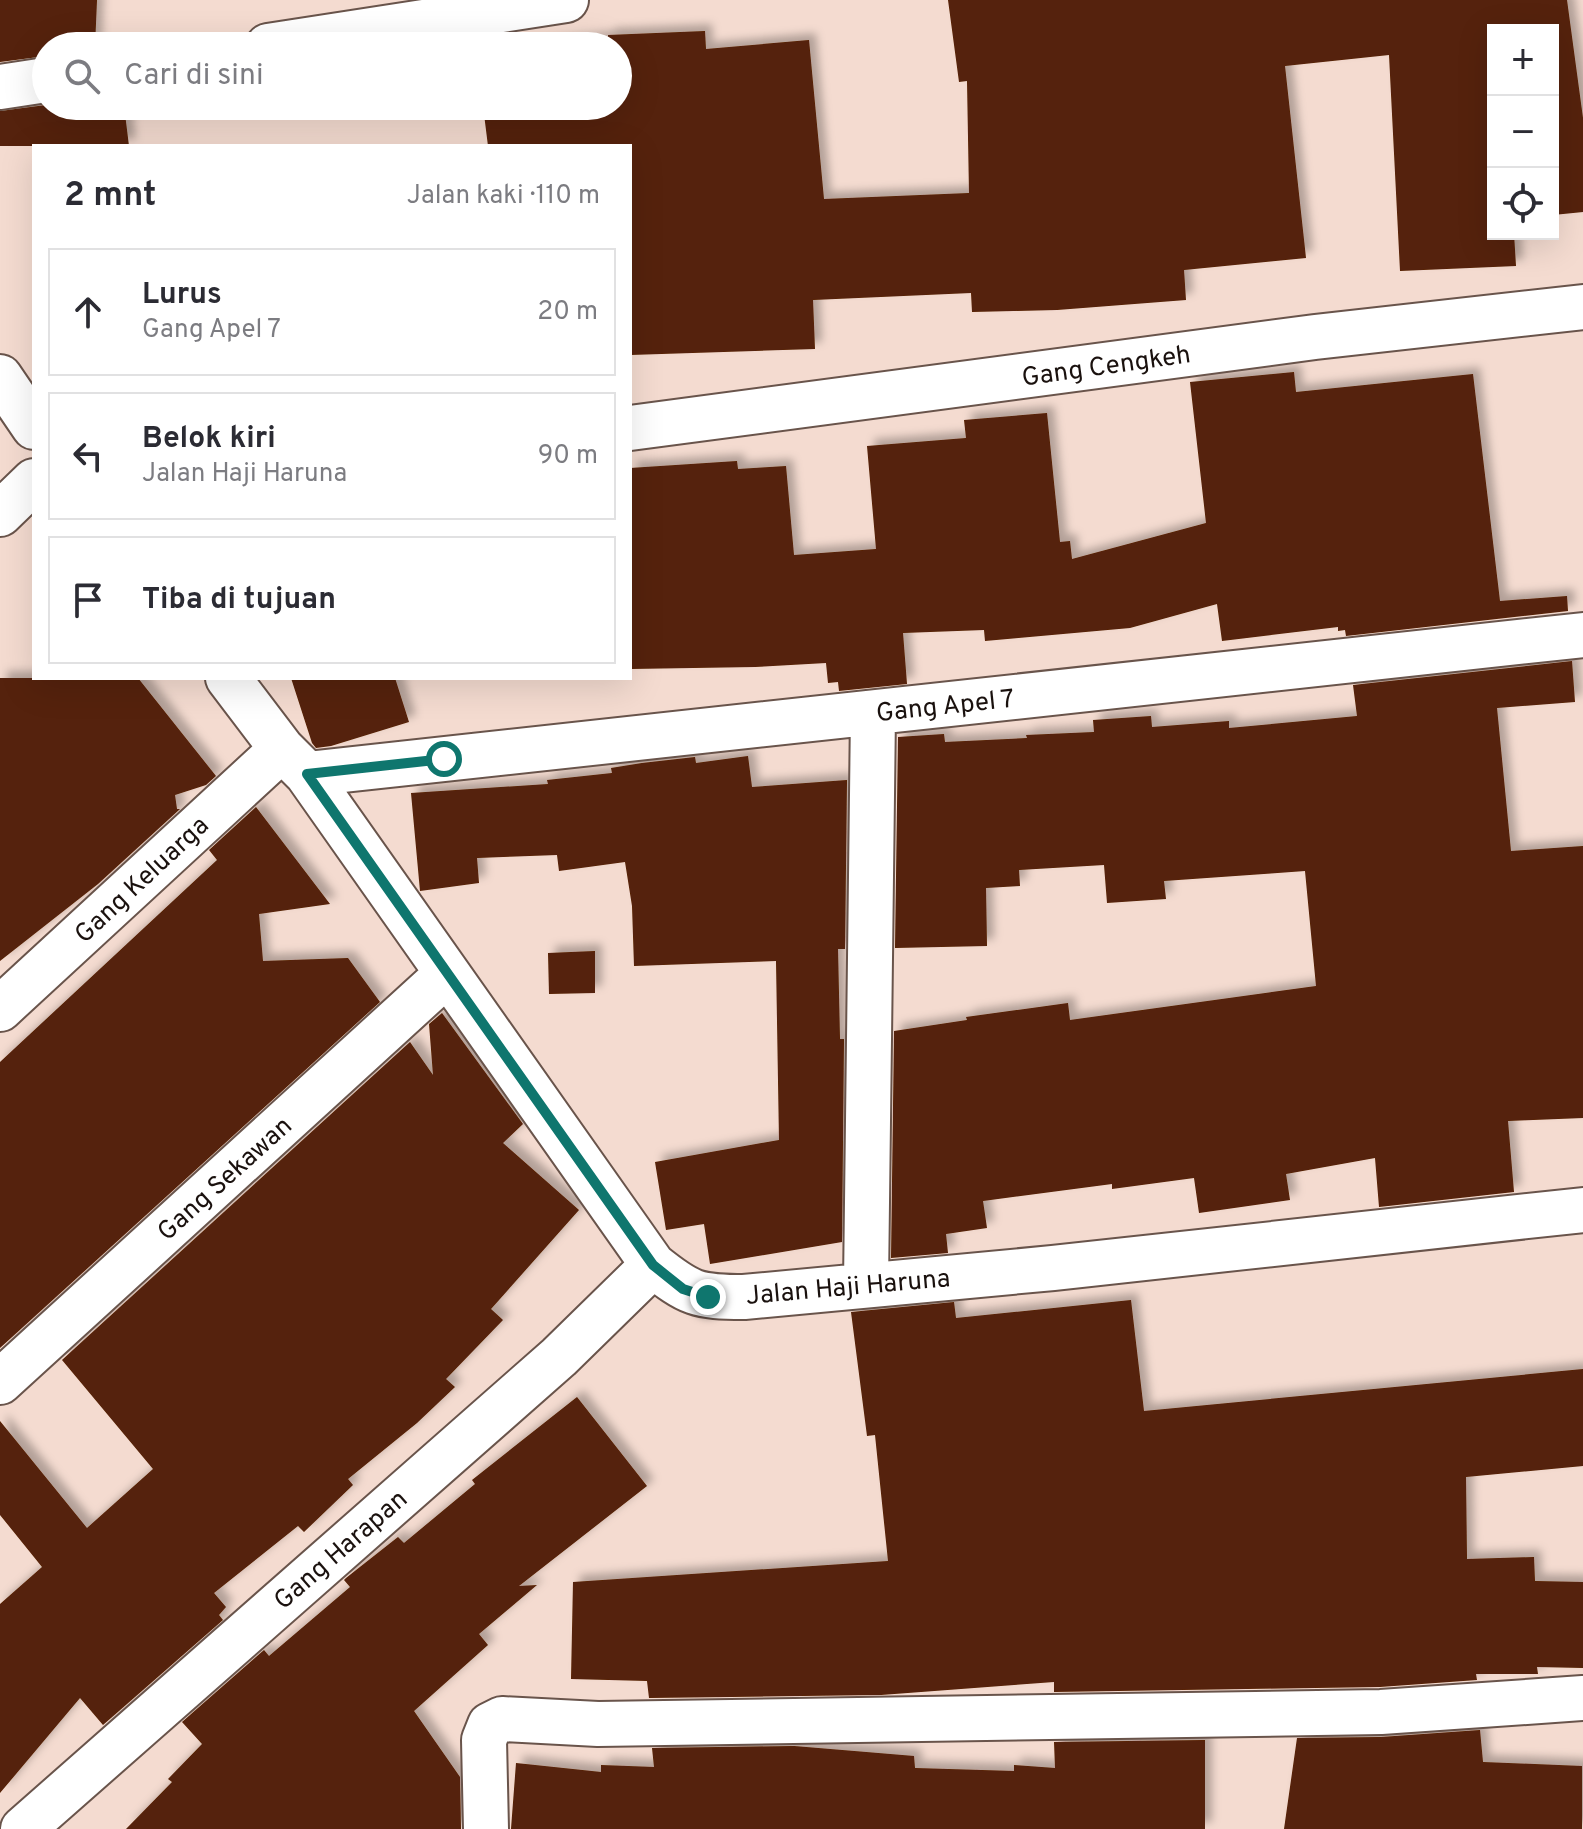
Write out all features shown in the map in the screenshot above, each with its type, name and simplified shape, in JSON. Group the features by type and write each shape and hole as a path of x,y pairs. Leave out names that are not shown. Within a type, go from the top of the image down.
{"street":[{"path":"359,32 566,0"},
{"path":"0,87 32,82"},
{"name":"Gang Cengkeh","path":"632,428 1315,337 1583,307"},
{"path":"0,377 32,424"},
{"path":"0,514 32,483"},
{"name":"Gang Apel 7","path":"295,762 873,713 1583,635"},
{"name":"Jalan Haji Haruna","path":"230,680 295,762 653,1265 683,1289 708,1297 744,1297 1053,1268 1583,1210"},
{"path":"866,1284 873,713"},
{"name":"Gang Keluarga","path":"0,1009 295,762"},
{"name":"Gang Sekawan","path":"0,1382 447,974"},
{"name":"Gang Harapan","path":"23,1829 559,1357 653,1265"},
{"path":"486,1829 484,1740 490,1725 502,1719 598,1724 1381,1712 1583,1698"}],"building":[{"path":"0,0 97,0 96,32 32,32 32,58 0,62"},
{"path":"948,0 1567,0 1583,118 1583,212 1559,214 1559,24 1487,24 1487,240 1514,240 1516,266 1400,271 1389,55 1285,66 1306,258 1184,270 1186,300 1057,310 972,312 971,293 813,300 815,349 632,355 632,144 488,144 485,120 632,120 632,34 705,31 706,49 809,40 824,199 969,193 967,81 959,82"},
{"path":"32,107 32,120 126,120 129,144 0,146 0,111"},
{"path":"1294,372 1296,392 1473,374 1500,601 1567,596 1568,611 1346,636 1345,630 1338,631 1338,627 1222,641 1217,604 1130,628 985,641 984,630 903,633 907,684 839,691 838,682 828,683 826,663 632,669 632,468 737,461 738,469 786,466 794,555 876,549 867,446 966,438 964,420 1047,413 1060,542 1070,541 1072,559 1206,523 1190,382"},
{"path":"1572,661 1575,702 1497,708 1511,851 1583,846 1583,1118 1508,1121 1514,1192 1379,1207 1375,1158 1286,1174 1290,1200 1199,1213 1194,1178 1112,1189 1112,1184 983,1201 987,1228 946,1234 948,1253 891,1258 894,1031 1068,1003 1070,1020 1316,986 1305,871 1164,881 1166,899 1107,903 1104,865 1019,870 1020,886 986,888 987,946 895,948 898,737 944,734 945,742 1027,738 1026,735 1094,732 1093,720 1151,716 1152,727 1229,721 1229,728 1357,716 1353,685"},
{"path":"0,678 140,680 216,776 206,785 175,795 177,809 180,809 98,884 0,961"},
{"path":"292,680 396,680 409,722 331,746 316,748"},
{"path":"748,756 752,787 847,780 845,949 838,949 840,1039 844,1039 842,1242 710,1264 704,1224 666,1230 655,1162 779,1140 776,961 634,966 632,906 625,862 559,871 557,855 477,858 479,883 420,891 411,793 548,784 547,780 612,773 611,768 642,763 695,757 696,763"},
{"path":"256,807 330,904 259,914 263,961 348,958 380,1002 0,1348 0,1062 217,860 209,850"},
{"path":"595,951 595,993 549,994 548,953"},
{"path":"442,1013 523,1124 503,1143 579,1210 491,1309 503,1320 446,1379 455,1387 417,1423 348,1479 353,1485 304,1532 298,1526 214,1593 226,1607 219,1615 223,1620 103,1725 80,1698 0,1793 0,1604 42,1567 0,1515 0,1421 87,1528 153,1469 62,1360 410,1042 433,1075 429,1024"},
{"path":"1131,1300 1144,1411 1583,1369 1583,1466 1466,1477 1467,1559 1534,1557 1535,1581 1583,1582 1583,1668 1537,1667 1538,1674 1476,1674 1477,1680 1380,1687 1054,1692 1054,1682 881,1695 649,1698 647,1681 571,1679 573,1582 888,1561 875,1435 867,1436 851,1312 954,1302 956,1318"},
{"path":"577,1397 647,1486 519,1586 537,1585 479,1634 488,1645 414,1711 460,1777 461,1829 126,1829 172,1782 168,1779 202,1744 182,1722 264,1650 269,1656 350,1587 344,1580 346,1578 398,1537 404,1543 475,1484 472,1480"},
{"path":"1480,1730 1483,1762 1582,1766 1582,1829 1284,1829 1297,1738 1381,1737"},
{"path":"1205,1740 1205,1829 511,1829 516,1763 601,1772 601,1765 654,1767 652,1748 794,1746 914,1756 915,1768 1014,1771 1014,1765 1055,1768 1054,1742"}],"route":[{"path":"444,759 307,774 653,1265 683,1289 708,1297"}]}
